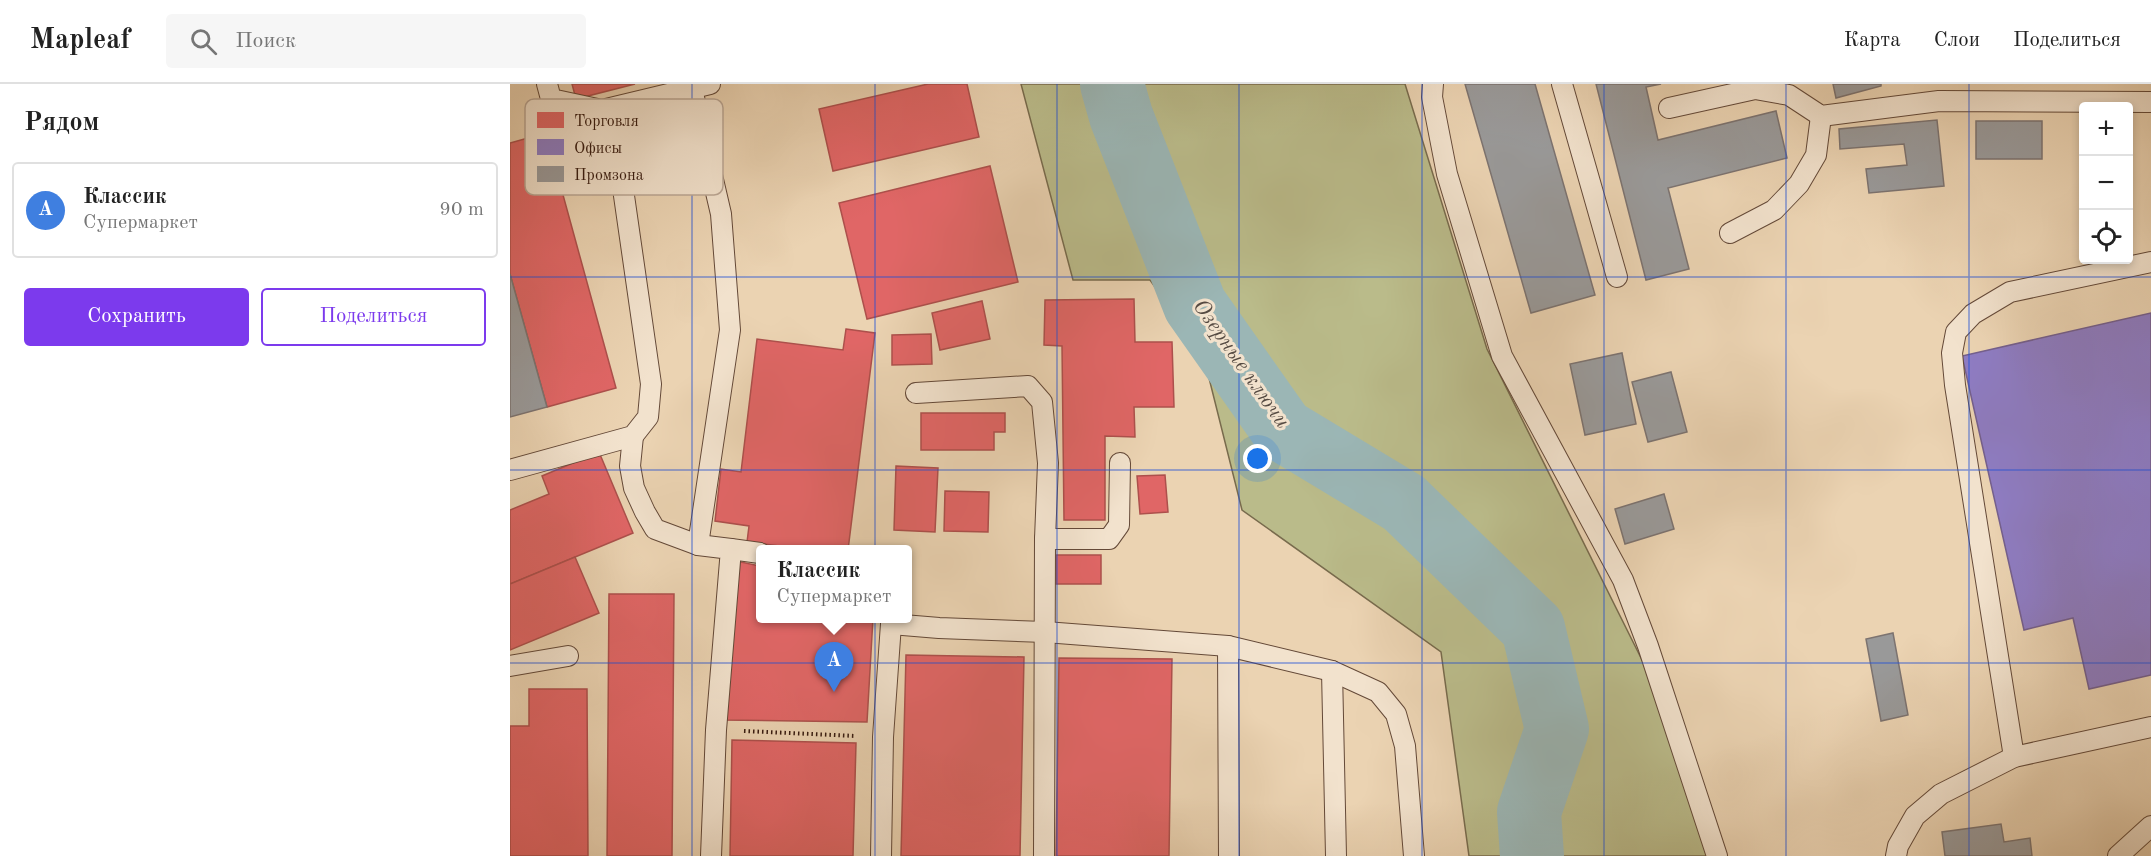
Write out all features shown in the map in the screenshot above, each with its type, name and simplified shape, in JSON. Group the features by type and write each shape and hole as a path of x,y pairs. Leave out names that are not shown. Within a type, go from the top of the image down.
{"lane":[{"path":"547,84 551,99"},
{"path":"1433,84 1432,97 1447,174 1502,356 1623,580 1648,646 1718,856"},
{"path":"1562,84 1617,277"},
{"path":"647,99 701,86"},
{"path":"1669,108 1755,88 1789,95 1821,116 1939,101 2151,102"},
{"path":"1730,233 1774,210 1799,184 1816,155 1821,116"},
{"path":"624,195 651,384 648,417 633,436 630,466 634,488 656,529 698,545 756,552"},
{"path":"698,545 730,330 718,195"},
{"path":"2014,757 1955,385 1952,353 1956,332 1972,314 2010,292 2151,262"},
{"path":"916,393 1028,386 1042,402 1048,464 1045,539 1044,856"},
{"path":"510,470 633,436"},
{"path":"1045,539 1109,539 1119,525 1120,464"},
{"path":"711,856 716,730 730,549"},
{"path":"881,856 883,737 891,623"},
{"path":"905,623 939,628 1045,632 1228,646 1332,671 1378,692 1396,714 1405,746 1414,856"},
{"path":"1228,646 1229,856"},
{"path":"510,666 568,656"},
{"path":"1332,671 1336,856"},
{"path":"1896,856 1898,846 1915,816 1941,794 2014,757 2151,727"},
{"path":"2118,856 2151,826"}],"path":[{"path":"716,730 883,737"}],"green space":[{"path":"1021,84 1405,84 1487,349 1647,670 1709,856 1469,856 1441,652 1242,510 1203,354 1150,280 1073,280"}],"building: Торговля":[{"path":"572,84 635,84 576,99"},
{"path":"928,84 967,84 979,137 833,171 819,109"},
{"path":"525,139 525,195 563,195 616,388 547,407 510,274 510,143"},
{"path":"990,166 1018,282 867,319 839,203"},
{"path":"1134,299 1135,342 1172,342 1174,407 1134,407 1135,437 1105,436 1105,520 1064,520 1062,346 1044,345 1045,300"},
{"path":"982,301 990,339 940,350 932,313"},
{"path":"846,329 875,333 849,545 771,545 747,542 749,526 715,521 721,469 741,472 757,339 843,350"},
{"path":"931,334 932,364 892,365 892,335"},
{"path":"921,413 1005,413 1005,432 994,432 994,450 921,450"},
{"path":"599,452 633,533 510,584 510,510 549,494 542,476"},
{"path":"896,466 938,468 935,532 894,530"},
{"path":"1165,475 1168,512 1140,514 1137,476"},
{"path":"945,491 989,492 988,532 944,531"},
{"path":"1056,555 1101,555 1101,584 1056,584"},
{"path":"575,557 599,613 510,650 510,584"},
{"path":"731,560 756,565 756,623 873,623 867,722 723,720"},
{"path":"609,594 674,594 672,856 607,856"},
{"path":"906,655 1024,657 1020,856 901,856"},
{"path":"1059,658 1172,659 1169,856 1056,856"},
{"path":"529,689 587,689 588,856 510,856 510,726 529,726"},
{"path":"732,740 856,743 853,856 730,856"}],"building: Офисы":[{"path":"2151,313 2151,675 2089,689 2073,618 2024,630 1962,356"}],"building: Промзона":[{"path":"1465,84 1535,84 1595,295 1531,313"},
{"path":"1596,84 1661,84 1646,87 1658,140 1776,111 1787,158 1668,188 1689,269 1646,280"},
{"path":"1833,84 1881,84 1881,86 1836,98"},
{"path":"1937,120 1944,186 1869,193 1866,169 1907,165 1904,144 1840,149 1839,129"},
{"path":"1976,121 2042,121 2042,159 1976,159"},
{"path":"510,274 547,407 510,417"},
{"path":"1622,353 1636,424 1585,435 1570,364"},
{"path":"1671,372 1687,432 1648,442 1632,382"},
{"path":"1664,494 1674,529 1625,544 1615,509"},
{"path":"1893,633 1908,715 1881,721 1866,639"},
{"path":"2001,824 2004,842 2030,838 2032,856 1945,856 1942,832"}],"waterway":[{"name":"Озерные ключи","path":"1112,84 1121,116 1195,305 1283,430 1404,503 1533,628 1557,729 1529,812 1532,856"}],"place":[{"name":"Классик","path":"834,692"}]}
